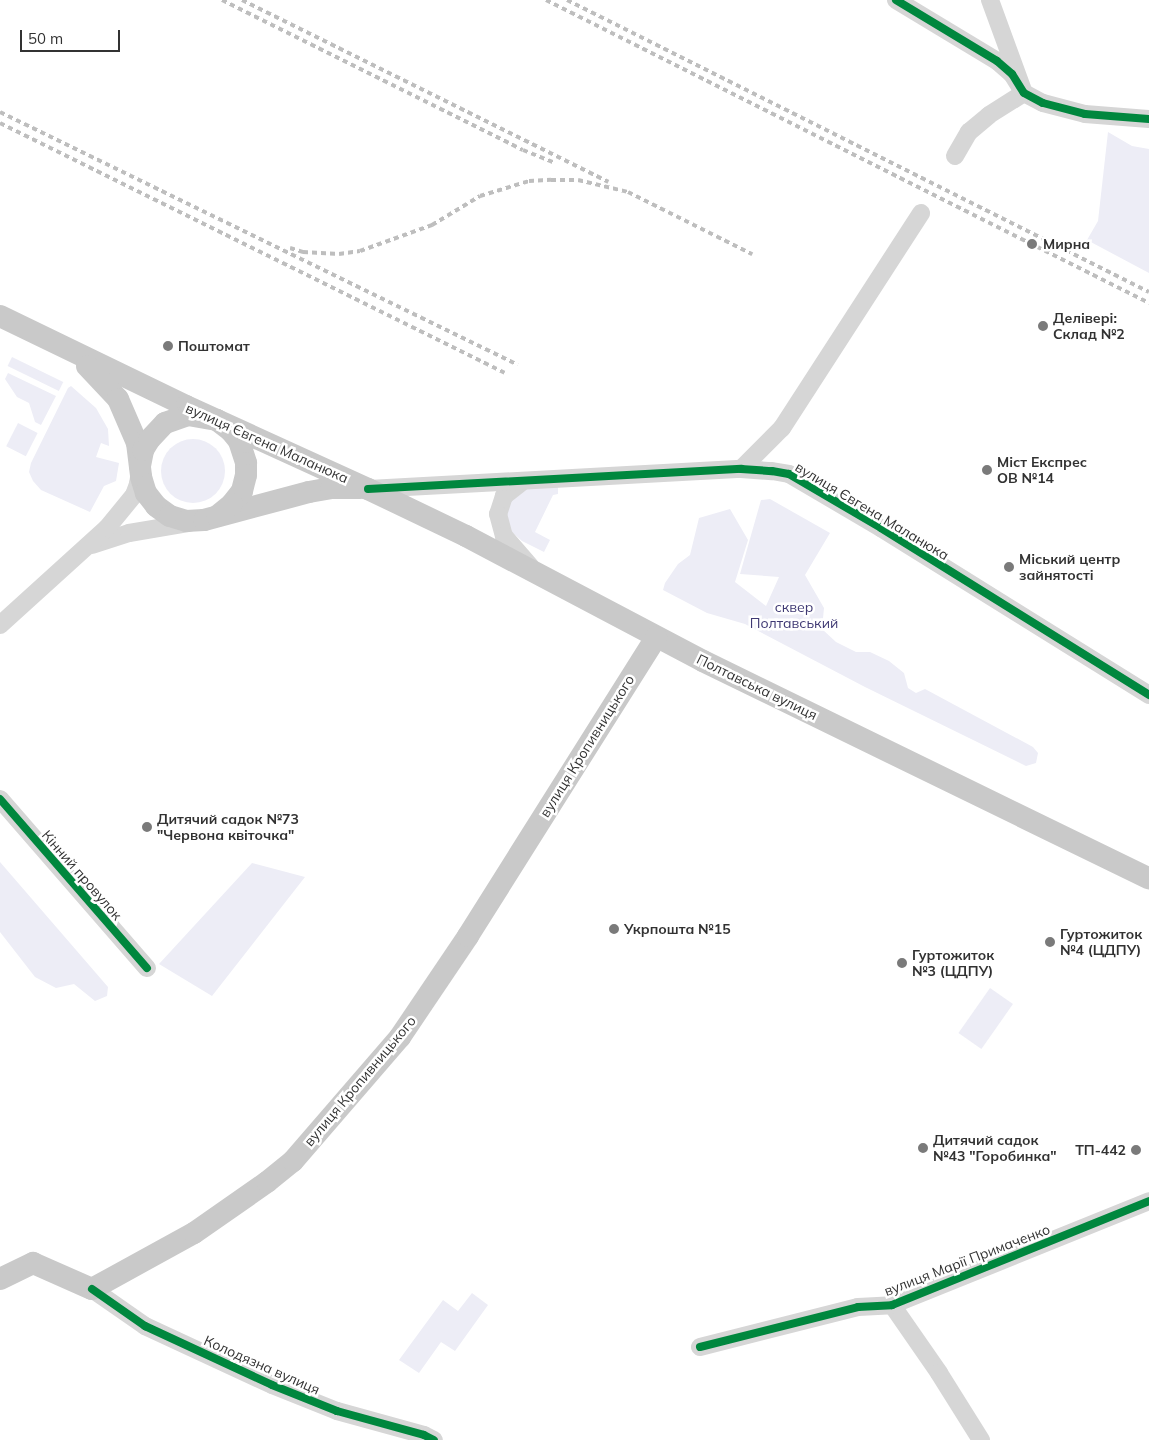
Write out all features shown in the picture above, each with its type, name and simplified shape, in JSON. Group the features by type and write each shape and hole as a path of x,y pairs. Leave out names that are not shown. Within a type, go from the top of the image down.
{"main road":[{"name":"вулиця Євгена Маланюка","path":"0,316 217,420 368,488"},
{"path":"72,352 99,376 118,399 136,443 146,493 156,506 170,516 186,521 204,520 309,492 349,487 368,488"},
{"path":"140,469 143,450 148,440 166,423 188,415 200,416 217,420 231,431 239,440 246,463 246,475 242,491 232,504 219,515 204,520"},
{"name":"Полтавська вулиця","path":"368,488 536,573 656,637 1149,879"},
{"name":"вулиця Кропивницького","path":"92,1289 194,1233 294,1161 400,1037 468,936 656,637"},
{"path":"0,1279 33,1263 92,1289"}],"street":[{"path":"896,0 997,61 1012,74 1024,93 1043,103 1085,114 1149,119"},
{"path":"990,0 1024,93"},
{"path":"955,156 969,132 1024,93"},
{"path":"741,469 782,428 921,213"},
{"path":"0,625 90,546 134,495 140,469"},
{"name":"вулиця Євгена Маланюка","path":"368,488 522,482 741,469 772,470 789,474 804,481 1149,695"},
{"path":"522,482 504,496 499,505 499,524 504,536 536,573"},
{"path":"90,546 137,532 204,520"},
{"name":"Кінний провулок","path":"0,800 147,968"},
{"name":"вулиця Марії Примаченко","path":"700,1347 858,1307 892,1305 1149,1200"},
{"name":"Колодязна вулиця","path":"92,1289 145,1326 272,1385 337,1411 424,1435 434,1440"},
{"path":"892,1305 939,1373 981,1440"}],"green space":[{"path":"1108,132 1132,146 1149,149 1149,273 1087,240 1098,221"},
{"path":"12,357 63,382 59,391 8,366"},
{"path":"8,373 56,396 41,425 35,422 29,403 17,397 5,379"},
{"path":"71,386 96,408 108,429 109,446 101,443 96,457 119,463 116,481 104,486 90,512 41,490 33,481 29,472 31,463 68,388"},
{"path":"18,423 38,433 26,456 6,446"},
{"path":"187,439 199,439 216,448 223,459 225,471 223,483 216,494 199,503 187,503 175,498 166,489 161,477 161,465 166,453 175,444"},
{"path":"558,485 558,494 553,495 535,532 550,540 544,552 522,541 512,532 506,519 507,501 523,488"},
{"name":"сквер Полтавський","path":"770,499 830,533 805,575 824,608 822,629 836,642 856,652 870,652 889,661 904,673 908,688 916,693 925,689 1033,747 1038,753 1036,763 1026,766 865,687 745,624 707,613 663,590 665,583 678,564 690,555 699,518 730,509 748,540 735,582 766,606 779,577 740,574 761,500"},
{"path":"0,862 108,987 107,996 95,1001 74,984 56,988 35,977 0,932"},
{"path":"252,863 305,877 212,996 159,964"},
{"path":"990,988 1013,1004 981,1049 958,1033"},
{"path":"472,1293 488,1305 455,1351 441,1342 419,1373 399,1360 443,1300 458,1311"}],"railway":[{"path":"222,0 523,150 556,163"},
{"path":"242,0 608,182"},
{"path":"546,0 1149,303"},
{"path":"567,0 1149,292"},
{"path":"0,112 518,365"},
{"path":"0,123 505,373"},
{"path":"290,248 303,252 339,254 360,251 432,225 480,196 529,181 578,180 628,192 752,254"}],"cycle path":[{"path":"896,0 997,61 1012,74 1024,93 1043,103 1085,114 1149,119"},
{"path":"368,489 741,469 789,474 881,528 1149,695"},
{"path":"0,799 147,968"},
{"path":"700,1347 858,1307 892,1305 1149,1201"},
{"path":"92,1289 145,1326 272,1385 337,1411 424,1435 434,1440"}],"place":[{"name":"Мирна","path":"1032,244"},
{"name":"Делівері: Склад №2","path":"1043,326"},
{"name":"Поштомат","path":"168,346"},
{"name":"Міст Експрес ОВ №14","path":"987,470"},
{"name":"Міський центр зайнятості","path":"1009,567"},
{"name":"Дитячий садок №73 \"Червона квіточка\"","path":"147,827"},
{"name":"Укрпошта №15","path":"614,929"},
{"name":"Гуртожиток №4 (ЦДПУ)","path":"1050,942"},
{"name":"Гуртожиток №3 (ЦДПУ)","path":"902,963"},
{"name":"Дитячий садок №43 \"Горобинка\"","path":"923,1148"},
{"name":"ТП-442","path":"1136,1150"}]}
